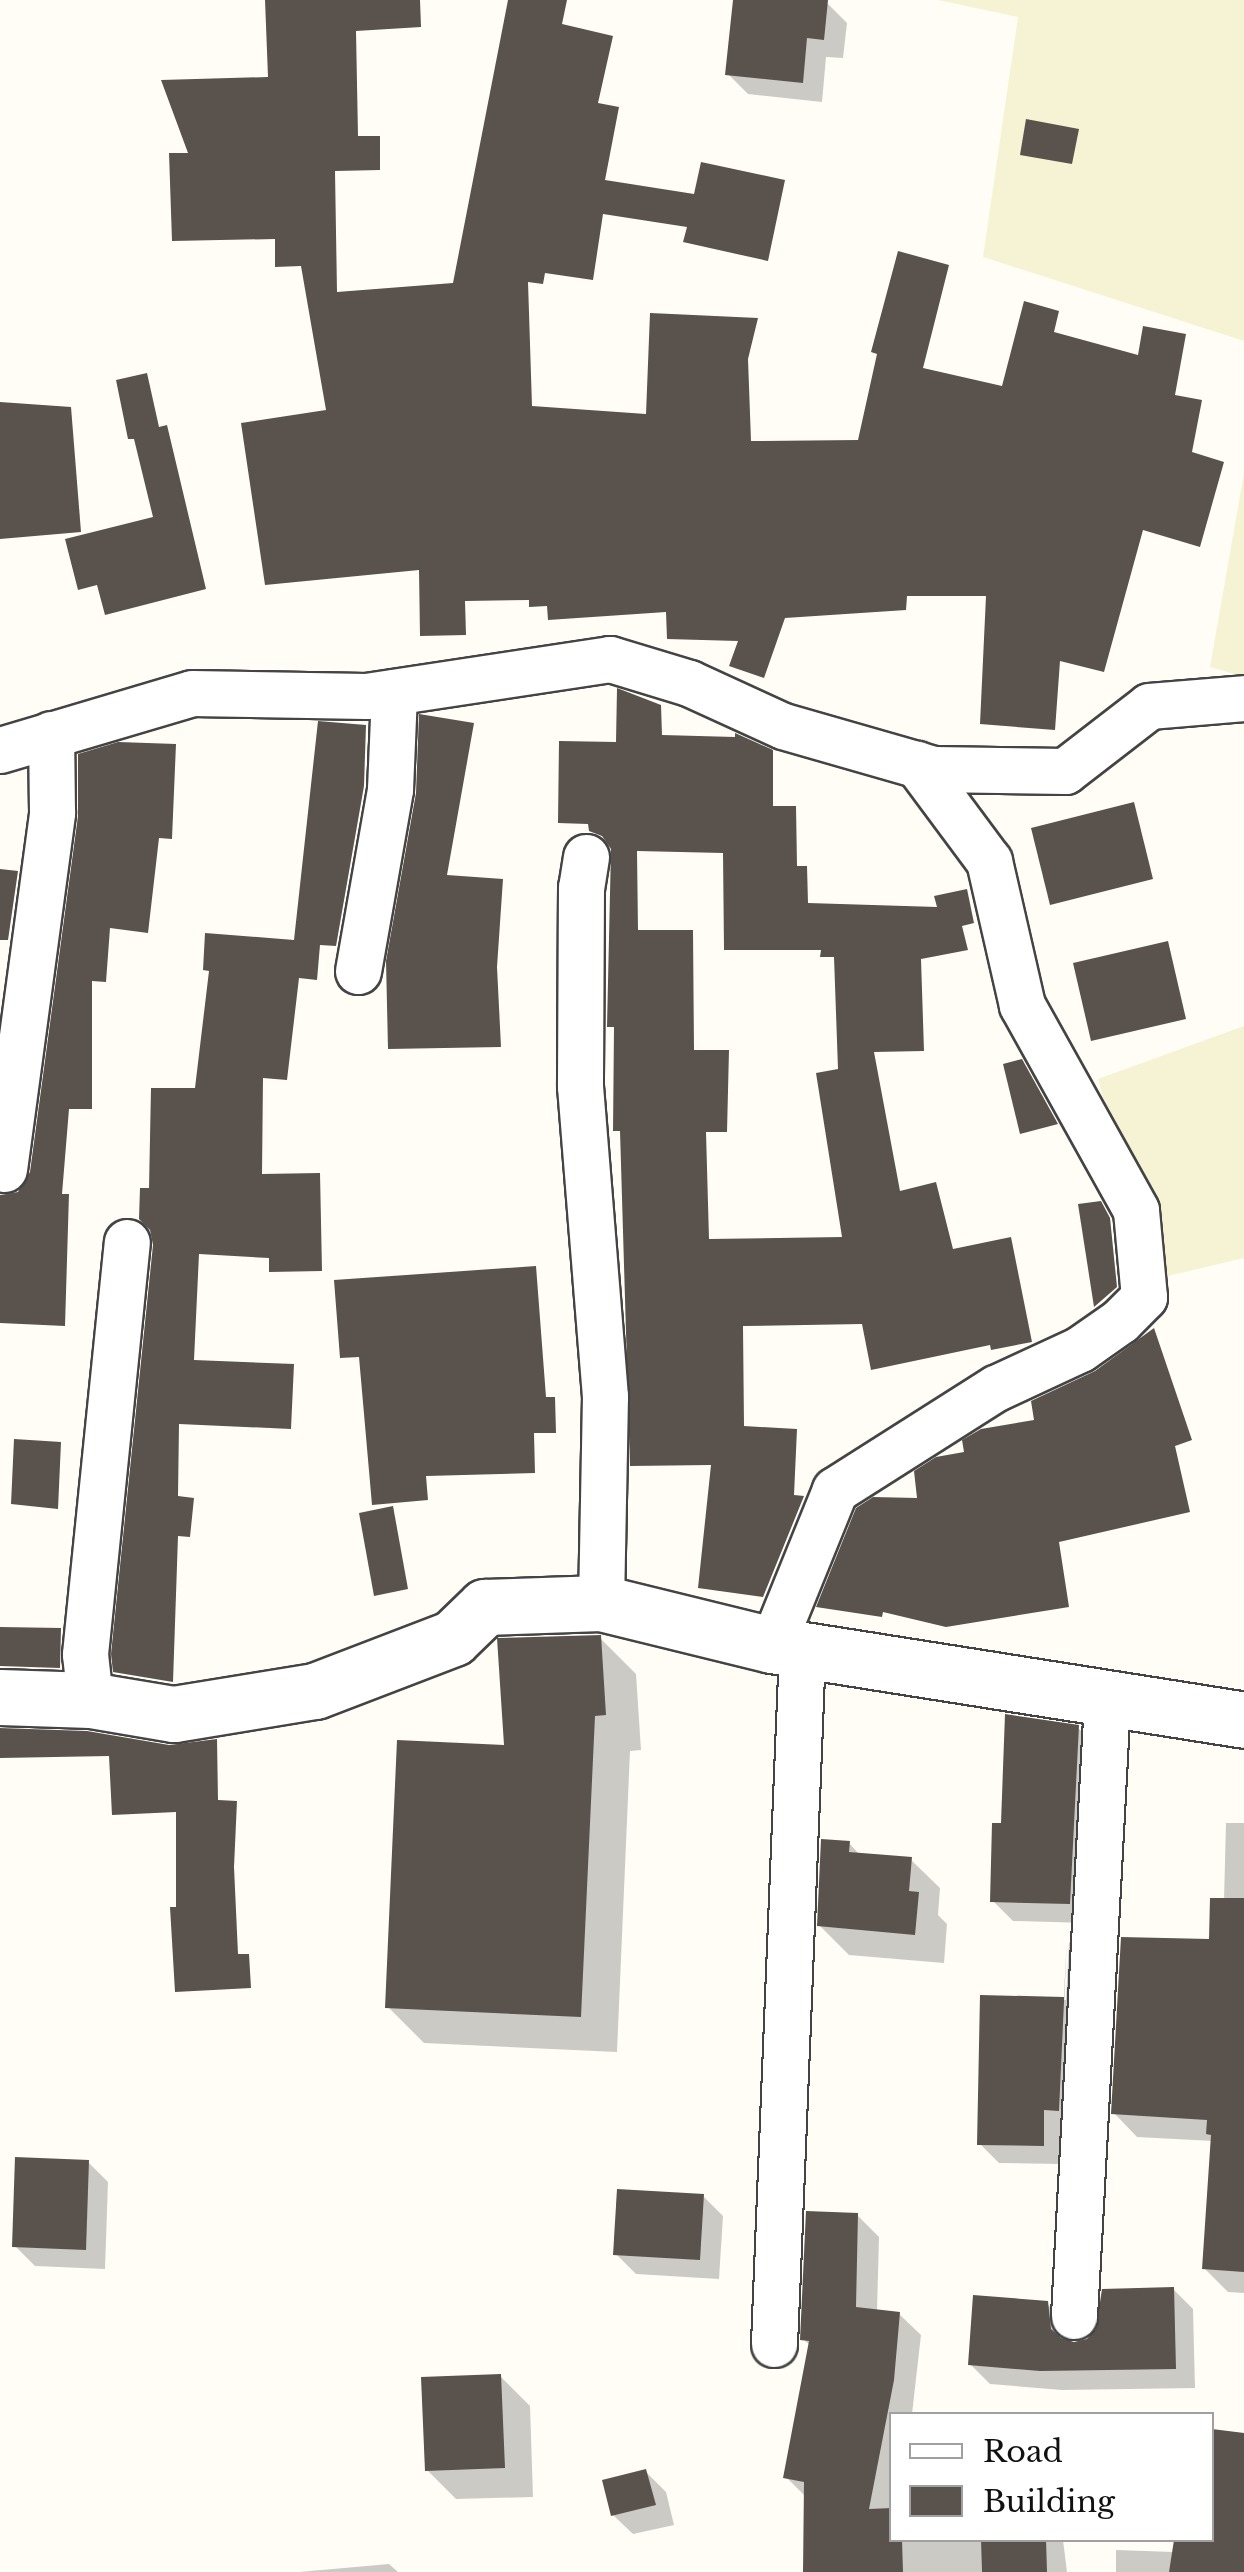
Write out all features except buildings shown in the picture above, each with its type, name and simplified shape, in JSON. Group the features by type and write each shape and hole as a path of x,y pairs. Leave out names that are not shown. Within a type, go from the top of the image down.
{"street":[{"path":"0,750 192,693 366,696 610,660 689,683 783,726 933,769 1065,770 1150,706 1244,698"},
{"path":"358,970 390,790 394,692"},
{"path":"4,1169 48,850 51,734"},
{"path":"774,2344 787,1647 835,1490 981,1396 1080,1349 1144,1298 1136,1210 1022,1005 989,861 917,764"},
{"path":"586,857 581,887 580,1086 606,1396 600,1603"},
{"path":"90,1700 86,1654 127,1242"},
{"path":"0,1697 90,1700 174,1714 315,1691 453,1638 485,1607 600,1603 787,1647 1106,1701 1244,1720"},
{"path":"1074,2316 1106,1701"}],"shaded area":[{"path":"938,0 1244,0 1244,341 983,257 1018,17"},
{"path":"1244,473 1244,677 1210,667"},
{"path":"1244,1026 1244,1258 1151,1280 1098,1079"}]}
